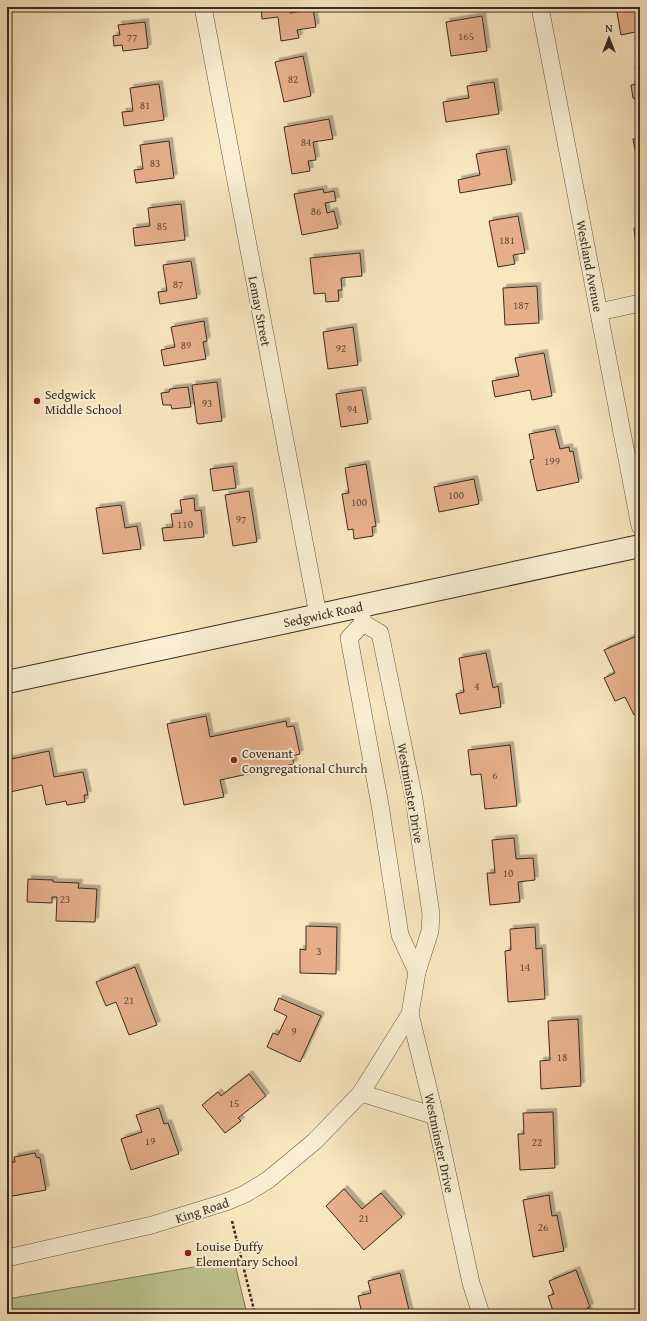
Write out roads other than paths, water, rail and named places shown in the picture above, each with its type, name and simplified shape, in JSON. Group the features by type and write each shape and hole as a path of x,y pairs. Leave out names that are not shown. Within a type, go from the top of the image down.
{"main road":[{"name":"Sedgwick Road","path":"7,682 318,615 362,615 640,546"}],"street":[{"name":"Lemay Street","path":"203,7 318,615"},
{"name":"Westland Avenue","path":"540,7 640,526"},
{"path":"599,312 640,303"},
{"path":"362,615 350,638 380,805 400,936 417,972"},
{"name":"Westminster Drive","path":"362,615 380,633 414,799 431,914 430,931 417,972 410,1014 435,1116 471,1283 481,1314"},
{"name":"King Road","path":"7,1258 152,1225 226,1202 245,1194 268,1180 315,1141 361,1093 410,1014"},
{"path":"361,1093 435,1116"}],"place":[{"name":"Sedgwick Middle School","path":"37,401"},
{"name":"Covenant Congregational Church","path":"234,760"},
{"name":"Louise Duffy Elementary School","path":"188,1253"}]}
